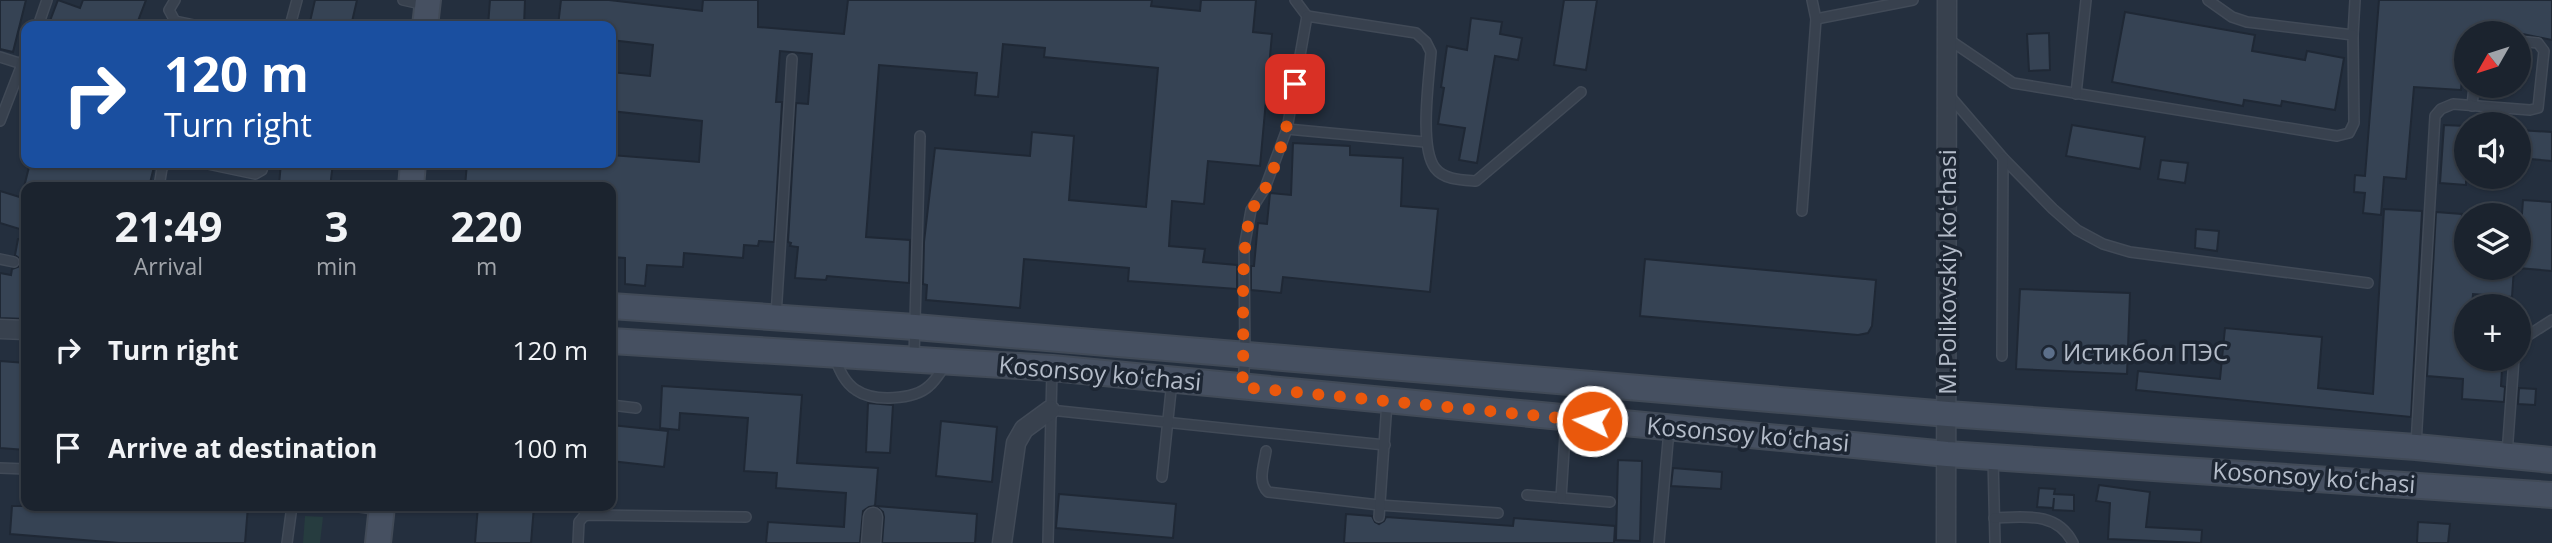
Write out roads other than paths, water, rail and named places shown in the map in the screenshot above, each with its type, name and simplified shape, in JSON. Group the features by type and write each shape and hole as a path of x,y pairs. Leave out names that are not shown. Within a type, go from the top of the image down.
{"street":[{"name":"M.Polikovskiy koʻchasi","path":"1947,0 1947,543"},
{"name":"Kosonsoy koʻchasi","path":"616,306 915,327 1948,414 2416,447 2552,460"},
{"path":"0,330 21,330"},
{"name":"Kosonsoy koʻchasi","path":"616,341 1052,368 1947,454 2552,495"},
{"name":"Kosonsoy koʻchasi","path":"1002,543 1017,443 1024,429 1050,410"},
{"path":"378,543 381,511"},
{"path":"871,543 873,517"}],"lane":[{"path":"39,21 47,0"},
{"path":"175,0 169,10 175,21"},
{"path":"291,21 297,0"},
{"path":"403,0 427,11"},
{"path":"1295,0 1307,16 1416,33 1426,42 1431,52 1425,142 1435,168 1455,180 1476,181 1581,92"},
{"path":"1802,211 1816,19 1812,0"},
{"path":"1816,19 1913,0"},
{"path":"2076,94 2086,0"},
{"path":"2208,0 2232,17 2247,22 2353,35"},
{"path":"1947,38 2013,83 2343,135 2352,129 2354,123 2355,0"},
{"path":"1242,387 1245,355 1244,248 1251,211 1265,188 1287,129 1307,16"},
{"path":"2416,447 2435,116 2441,109 2453,104 2534,110 2538,108 2544,51 2538,43 2531,42"},
{"path":"0,57 21,64"},
{"path":"775,318 792,59"},
{"path":"0,121 21,67"},
{"path":"1948,93 2003,158 2053,209 2077,230 2103,244 2130,252 2368,283"},
{"path":"2472,106 2473,98"},
{"path":"1287,129 1425,142"},
{"path":"914,359 920,136"},
{"path":"2002,356 2003,158"},
{"path":"227,168 256,174 263,168"},
{"path":"0,260 14,262"},
{"path":"2531,334 2552,320"},
{"path":"833,354 845,380 858,392 882,398 916,395 930,386 948,362"},
{"path":"1048,543 1052,368"},
{"path":"2507,456 2513,371"},
{"path":"1162,477 1172,380"},
{"path":"1379,517 1387,401"},
{"path":"616,406 636,408"},
{"path":"1050,410 1385,445"},
{"path":"1561,498 1566,418"},
{"path":"1658,543 1669,428"},
{"path":"1266,451 1261,481 1268,492 1379,505 1498,513"},
{"path":"1993,457 1995,543"},
{"path":"0,468 21,469"},
{"path":"1527,495 1609,502"},
{"path":"287,543 291,511"},
{"path":"578,543 579,522 589,515 746,517"},
{"path":"1994,518 2049,519 2073,543"}],"place":[{"name":"Истикбол ПЭС","path":"2049,353"}]}
